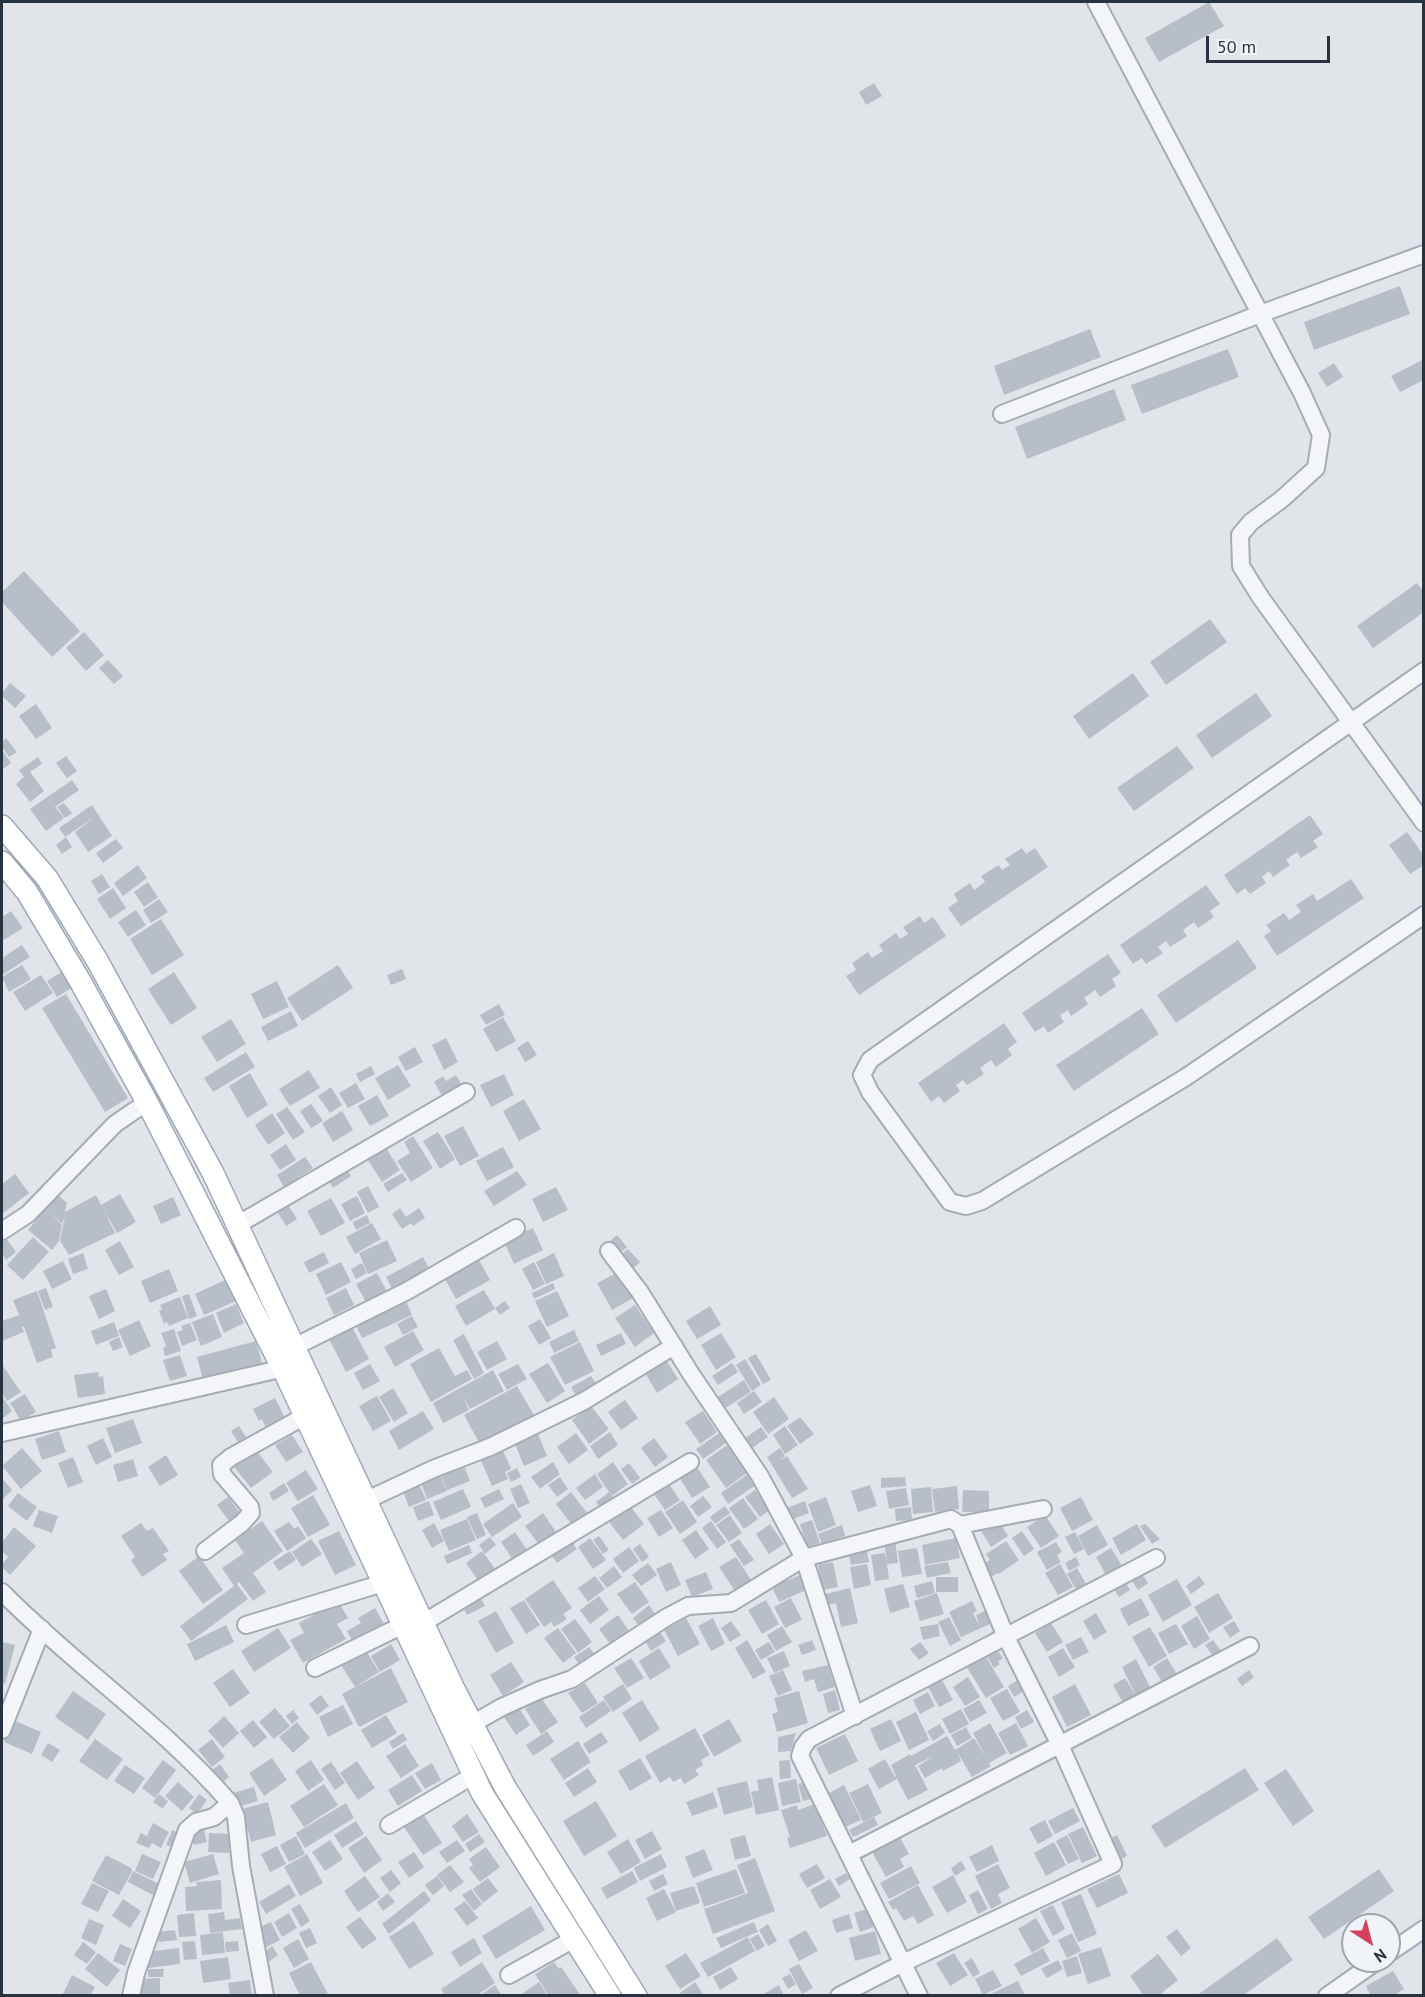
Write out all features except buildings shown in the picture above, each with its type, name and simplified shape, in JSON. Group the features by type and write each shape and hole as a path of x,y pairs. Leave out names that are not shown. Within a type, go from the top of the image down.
{"main road":[{"path":"2,826 47,878 98,962 213,1173 293,1360 305,1416 383,1583 413,1624 472,1724 505,1787 636,1995"},
{"path":"2,862 27,892 80,981 293,1360 365,1501 482,1793 610,1995"}],"street":[{"path":"1096,2 1302,393 1321,435 1316,468 1282,499 1251,522 1240,536 1241,566 1261,598 1424,823"},
{"path":"1002,414 1260,314 1424,254"},
{"path":"1424,671 870,1060 861,1076 870,1092 950,1202 966,1206 982,1201 1186,1077 1424,915"},
{"path":"237,1225 466,1092"},
{"path":"2,1231 28,1214 115,1124 147,1102"},
{"path":"2,1433 293,1360 516,1228"},
{"path":"609,1251 640,1293 760,1476 804,1558 855,1716"},
{"path":"365,1501 433,1469 490,1447 584,1401 674,1347"},
{"path":"205,1551 242,1523 251,1513 250,1507 222,1474 221,1465 305,1416"},
{"path":"315,1668 413,1624 690,1462"},
{"path":"960,1525 1043,1509"},
{"path":"472,1724 502,1707 572,1679 667,1617 688,1606 731,1603 804,1558 951,1520 960,1525 1006,1637 1060,1745 1113,1864 839,1995"},
{"path":"919,1995 800,1756 802,1747 809,1740 1156,1558"},
{"path":"246,1625 383,1583"},
{"path":"2,1592 163,1734 230,1803 236,1817 241,1866 265,1995"},
{"path":"2,1730 42,1629"},
{"path":"849,1854 1250,1647"},
{"path":"389,1825 474,1775"},
{"path":"131,1995 136,1973 187,1830 195,1822 214,1817 230,1803"},
{"path":"1401,1945 1424,1929"},
{"path":"509,1975 574,1939"},
{"path":"1326,1995 1359,1973"}]}
